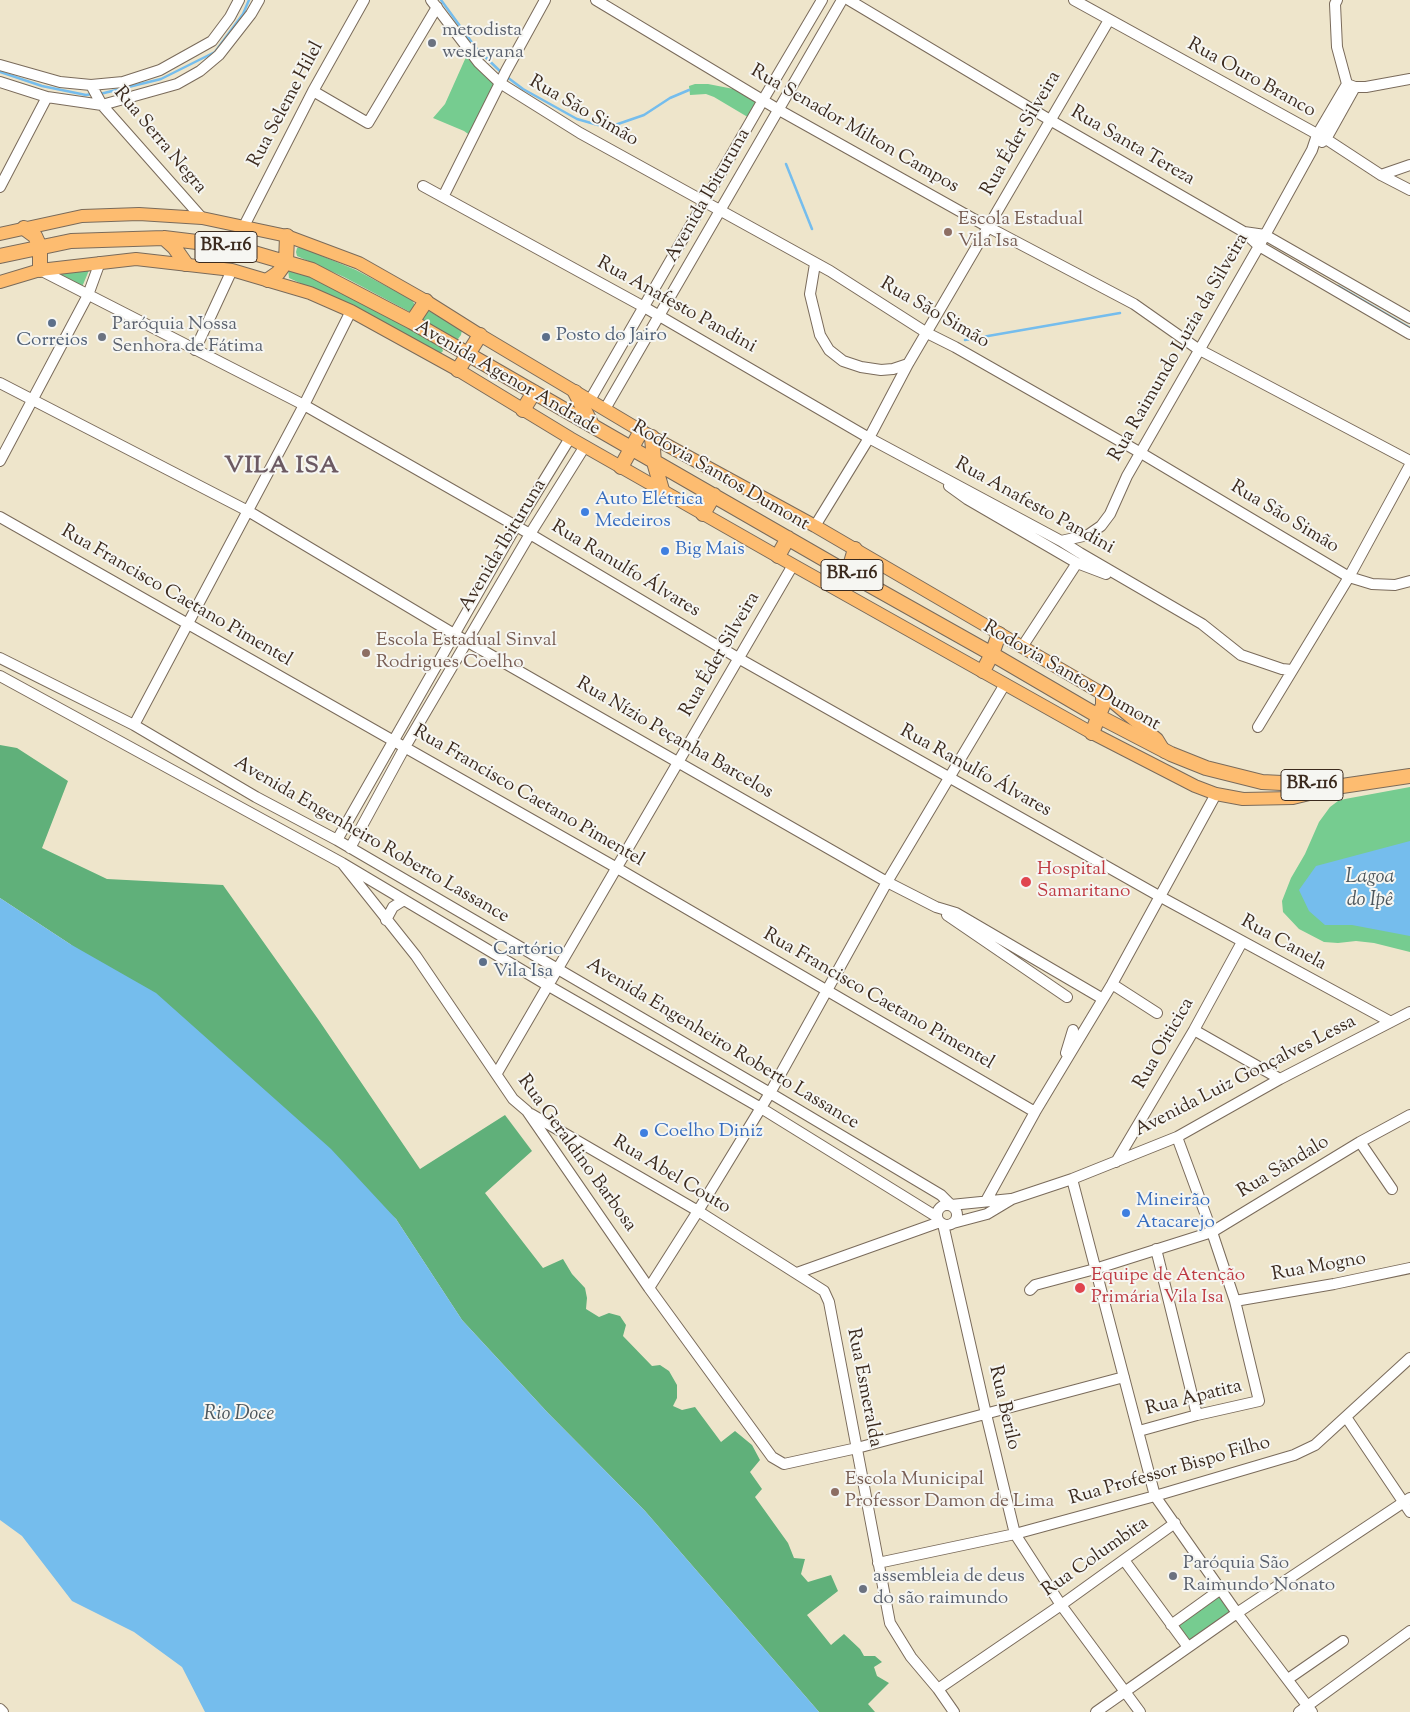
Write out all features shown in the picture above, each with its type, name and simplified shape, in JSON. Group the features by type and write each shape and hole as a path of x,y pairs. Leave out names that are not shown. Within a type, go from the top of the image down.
{"highway":[{"path":"24,228 35,236 40,247 40,270"},
{"path":"268,280 278,273 286,262 287,236"},
{"path":"164,238 174,247 186,264"},
{"name":"Rodovia Santos Dumont","path":"0,256 71,241 164,238 247,251 312,270 412,322 1098,716 1165,752 1206,768 1262,782 1342,786 1410,776"},
{"path":"412,322 426,301"},
{"path":"458,370 480,335"},
{"path":"523,410 534,392"},
{"path":"575,392 592,425"},
{"path":"621,467 632,448 646,434 662,490"},
{"path":"702,514 714,495"},
{"path":"778,556 788,538"},
{"path":"848,573 855,549"},
{"path":"982,671 992,654 999,634"},
{"path":"1092,733 1103,705 1103,694"}],"main road":[{"name":"Avenida Agenor Andrade","path":"0,234 82,216 138,214 202,218 287,236 359,263 426,301 646,434 815,526 1103,694 1157,739 1165,752"},
{"name":"Avenida Agenor Andrade","path":"0,282 40,270 136,259 232,270 310,293 350,311 458,370 570,438 702,514 1092,733 1163,770 1216,794 1243,799 1293,798 1342,786"}],"street":[{"path":"0,65 60,82 91,85 123,82 160,70 212,41 239,0"},
{"path":"0,82 47,97 102,105 177,84 200,71 219,55 251,14 258,0"},
{"name":"Rua Seleme Hilel","path":"243,228 313,91 364,0"},
{"path":"443,197 506,71 545,0"},
{"name":"Rua Senador Milton Campos","path":"596,0 779,110 988,227 1134,304 1198,349 1410,463"},
{"name":"Avenida Ibituruna","path":"590,400 822,0"},
{"name":"Avenida Ibituruna","path":"605,409 842,0"},
{"name":"Rua Santa Tereza","path":"849,0 1050,120 1244,232 1259,246 1410,334"},
{"name":"Rua Ouro Branco","path":"1074,0 1321,137 1381,175 1410,190"},
{"path":"1338,0 1335,4 1337,46 1351,86 1366,87 1410,78"},
{"path":"313,91 368,123 434,3"},
{"name":"Rua São Simão","path":"434,3 479,63 500,83 580,133 830,271 927,332 1141,453 1349,577 1372,584 1395,585 1410,581"},
{"name":"Rua Éder Silveira","path":"815,526 869,438 908,364 1108,20"},
{"name":"Rua Serra Negra","path":"91,85 102,105 202,218"},
{"name":"Rua Raimundo Luzia da Silveira","path":"1061,540 1088,534 1101,526 1110,514 1128,476 1198,349 1259,246 1312,150 1351,86"},
{"path":"1,183 47,97"},
{"path":"1381,175 1410,165"},
{"name":"Rua Anafesto Pandini","path":"423,186 660,316 869,438 1061,540 1080,554 1202,624 1241,654 1292,670"},
{"name":"Rua Santa Tereza","path":"1244,232 1265,234 1410,318"},
{"path":"0,461 88,295 100,262"},
{"path":"815,264 810,294 820,335 829,350 843,361 861,367 881,370 893,369 908,364"},
{"name":"Rua Ranulfo Álvares","path":"40,270 304,405 530,534 738,658 1159,896"},
{"path":"194,350 232,270"},
{"path":"134,725 304,405 350,311"},
{"name":"Rua Nízio Peçanha Barcelos","path":"0,383 248,511 454,634 887,882 936,907 1067,997"},
{"name":"Avenida Ibituruna","path":"337,840 516,526 570,438"},
{"name":"Avenida Ibituruna","path":"350,848 405,747 530,534 585,446"},
{"name":"Rua Anafesto Pandini","path":"910,459 967,499 1077,563 1139,588"},
{"path":"1258,727 1407,478 1410,463"},
{"name":"Rua Francisco Caetano Pimentel","path":"0,517 616,868 1035,1112"},
{"path":"1022,647 1077,563"},
{"name":"Rua Éder Silveira","path":"496,1073 793,565"},
{"name":"Avenida Engenheiro Roberto Lassance","path":"0,658 134,725 256,796 337,840 770,1093 941,1195 951,1205"},
{"name":"Avenida Engenheiro Roberto Lassance","path":"0,676 342,863 547,985 761,1108 943,1222"},
{"path":"649,1288 698,1212 770,1093 887,882 1005,684"},
{"path":"986,1201 1035,1112 1112,984 1216,794"},
{"path":"249,811 256,796"},
{"name":"Rua Geraldino Barbosa","path":"342,863 416,956 513,1099 526,1111 649,1288 772,1457 784,1464 857,1448"},
{"name":"Rua Canela","path":"1159,896 1390,1022"},
{"path":"386,920 392,907 404,900"},
{"name":"Rua Nízio Peçanha Barcelos","path":"936,907 956,914 1103,999"},
{"name":"Rua Oiticica","path":"1116,1162 1194,1030 1242,942"},
{"path":"1112,984 1157,1013"},
{"name":"Avenida Luiz Gonçalves Lessa","path":"797,1273 943,1222 987,1214 1012,1199 1072,1179 1177,1138 1280,1079 1410,1012"},
{"path":"1057,1075 1073,1030"},
{"path":"1194,1030 1280,1079"},
{"name":"Rua Abel Couto","path":"526,1111 698,1212 797,1273"},
{"name":"Rua Sândalo","path":"1030,1290 1035,1285 1095,1269 1212,1232 1360,1142 1410,1115"},
{"path":"1177,1138 1235,1301"},
{"path":"1360,1142 1392,1189"},
{"path":"856,1166 865,1150"},
{"path":"1072,1179 1155,1496 1237,1612 1288,1679 1306,1710 1410,1631"},
{"name":"Avenida Luiz Gonçalves Lessa","path":"951,1205 1012,1199"},
{"path":"943,1222 939,1208 945,1204 951,1205"},
{"name":"Rua Berilo","path":"951,1205 957,1214 943,1222 1015,1534 1062,1605 1140,1712"},
{"path":"1156,1249 1197,1415"},
{"name":"Rua Mogno","path":"1235,1301 1334,1284 1410,1268"},
{"name":"Rua Esmeralda","path":"797,1273 824,1290 829,1302 890,1623 911,1657 938,1689 954,1712"},
{"name":"Rua Apatita","path":"1139,1431 1197,1415 1258,1402 1235,1301"},
{"name":"Rua Professor Bispo Filho","path":"878,1563 1015,1534 1155,1496 1294,1455 1315,1445 1410,1358"},
{"path":"857,1448 1124,1377"},
{"path":"1346,1417 1406,1500 1410,1512"},
{"path":"1096,1712 1237,1612 1406,1500"},
{"name":"Rua Columbita","path":"938,1689 1062,1605 1175,1524"},
{"path":"1124,1560 1188,1647"},
{"path":"1171,1625 1221,1589"},
{"path":"1288,1679 1344,1641"},
{"path":"0,1709 3,1712"}],"green space":[{"path":"466,57 497,85 471,136 464,131 433,118 445,104"},
{"path":"708,84 749,92 762,100 751,119 714,97 706,94 690,95 689,86"},
{"path":"300,247 356,270 412,300 415,305 413,311 410,312 344,277 297,256 297,248"},
{"path":"90,268 82,287 60,275 68,271"},
{"path":"291,268 328,283 441,345 443,351 440,354 346,304 289,278 288,269"},
{"path":"425,311 429,311 462,330 458,339 454,340 421,322 421,316"},
{"path":"0,745 17,748 68,781 42,848 107,879 223,885 318,1019 420,1169 505,1115 532,1151 485,1193 543,1268 563,1259 572,1274 585,1288 587,1298 586,1309 599,1317 609,1313 620,1316 626,1325 623,1336 652,1366 660,1365 669,1371 677,1385 677,1398 673,1406 682,1410 695,1407 721,1442 735,1431 752,1445 760,1460 750,1472 762,1489 755,1497 788,1543 794,1558 805,1559 801,1574 808,1582 831,1575 838,1591 807,1615 831,1645 844,1634 860,1649 864,1656 875,1656 882,1662 874,1667 877,1676 889,1683 868,1704 875,1712 819,1712 645,1511 548,1413 462,1320 396,1219 70,944 0,898"},
{"path":"1410,787 1410,952 1374,943 1356,941 1324,942 1299,929 1283,912 1282,901 1291,878 1305,854 1319,822 1330,807 1338,801 1345,799"},
{"path":"1218,1595 1231,1614 1188,1645 1173,1625"}],"water":[{"name":"Lagoa do Ipê","path":"1410,841 1410,936 1352,925 1325,925 1309,911 1299,890 1316,866"},
{"name":"Rio Doce","path":"0,898 70,944 156,993 331,1149 396,1219 462,1320 548,1413 645,1511 819,1712 205,1712 182,1667 134,1632 72,1601 22,1536 0,1520"}],"waterway":[{"path":"100,94 161,79 215,52 243,14 249,0"},
{"path":"441,0 476,48 503,74"},
{"path":"0,72 42,86 86,95 92,94"},
{"path":"507,77 523,89 577,119 598,125 615,125 644,115 670,98 689,90"},
{"path":"786,164 812,229"},
{"path":"1338,286 1410,328"},
{"path":"965,340 1120,313"}],"place":[{"name":"metodista wesleyana","path":"432,43"},
{"name":"Escola Estadual Vila Isa","path":"948,232"},
{"name":"Correios","path":"52,323"},
{"name":"Paróquia Nossa Senhora de Fátima","path":"102,337"},
{"name":"Posto do Jairo","path":"546,337"},
{"name":"Auto Elétrica Medeiros","path":"585,512"},
{"name":"Big Mais","path":"665,551"},
{"name":"Escola Estadual Sinval Rodrigues Coelho","path":"366,653"},
{"name":"Hospital Samaritano","path":"1026,882"},
{"name":"Cartório Vila Isa","path":"483,962"},
{"name":"Coelho Diniz","path":"644,1133"},
{"name":"Mineirão Atacarejo","path":"1126,1213"},
{"name":"Equipe de Atenção Primária Vila Isa","path":"1080,1288"},
{"name":"Escola Municipal Professor Damon de Lima","path":"835,1492"},
{"name":"Paróquia São Raimundo Nonato","path":"1173,1576"},
{"name":"assembleia de deus do são raimundo","path":"863,1589"}],"district":[{"name":"VILA ISA","path":"282,468"}]}
